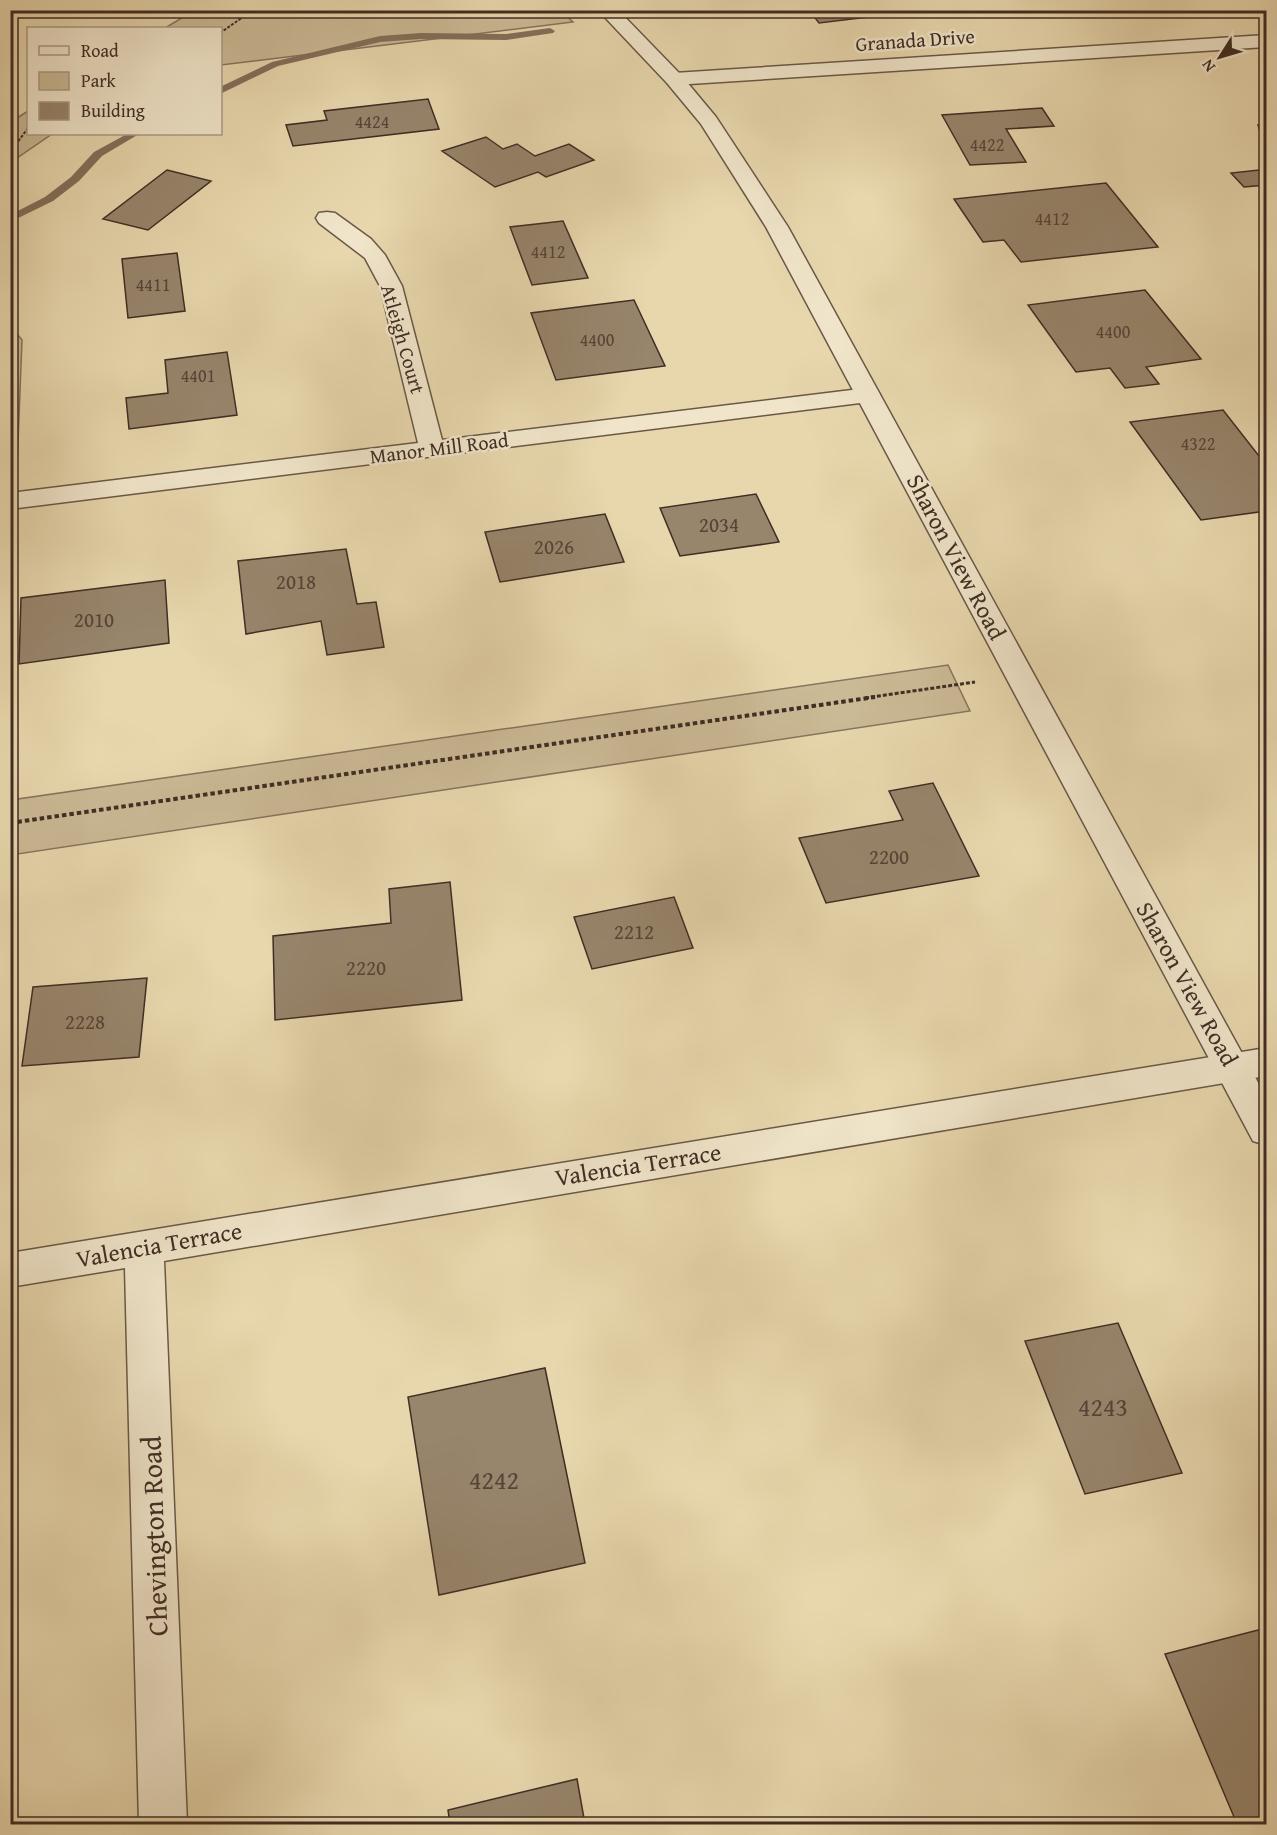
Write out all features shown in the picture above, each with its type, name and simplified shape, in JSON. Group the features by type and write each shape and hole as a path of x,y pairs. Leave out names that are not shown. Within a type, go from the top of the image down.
{"street":[{"name":"Sharon View Road","path":"607,10 674,79 730,151 777,227 1020,676 1249,1064 1266,1130"},
{"name":"Granada Drive","path":"674,79 1266,40"},
{"name":"Atleigh Court","path":"327,218 363,244 374,255 391,286 432,449"},
{"name":"Manor Mill Road","path":"10,501 868,395"},
{"name":"Valencia Terrace","path":"10,1270 1249,1064"},
{"name":"Chevington Road","path":"144,1247 164,1824"}],"path":[{"path":"222,32 253,10"},
{"path":"10,162 17,143 27,129"},
{"path":"10,823 1020,676"}],"green space":[{"path":"195,10 560,10 573,22 222,65 222,27 167,27"},
{"path":"27,112 27,135 51,135 11,162 11,122"},
{"path":"10,325 22,340 17,469 11,470"},
{"path":"948,665 970,711 11,855 11,800"}],"building":[{"path":"809,10 901,10 903,13 819,23"},
{"path":"428,99 439,129 293,146 286,125 327,120 324,111"},
{"path":"1042,108 1054,126 1006,129 1026,162 970,165 942,115"},
{"path":"1258,125 1266,125 1266,153"},
{"path":"486,137 503,149 517,144 535,156 569,144 594,160 546,177 538,172 495,187 442,151"},
{"path":"167,170 211,181 148,230 103,219"},
{"path":"1259,170 1266,179 1266,185 1244,187 1231,173"},
{"path":"1106,183 1158,247 1021,262 1004,240 983,242 954,199"},
{"path":"563,221 588,278 532,285 510,227"},
{"path":"177,253 185,311 128,318 122,259"},
{"path":"1145,290 1201,359 1146,367 1159,384 1125,388 1110,368 1076,372 1028,305"},
{"path":"634,300 665,366 556,380 531,313"},
{"path":"227,352 237,415 129,429 126,398 168,393 165,360"},
{"path":"1223,410 1266,465 1266,511 1201,520 1130,422"},
{"path":"756,494 779,542 680,556 660,508"},
{"path":"605,514 624,562 500,582 485,532"},
{"path":"346,549 357,604 376,602 384,647 327,655 321,621 246,634 238,561"},
{"path":"165,580 169,643 19,664 21,598"},
{"path":"933,783 979,876 826,903 799,838 903,820 889,791"},
{"path":"450,882 462,1000 275,1020 273,936 391,923 389,889"},
{"path":"674,897 693,948 592,969 574,917"},
{"path":"147,978 139,1057 22,1066 33,987"},
{"path":"1118,1323 1182,1473 1085,1494 1025,1341"},
{"path":"545,1368 585,1563 439,1595 408,1397"},
{"path":"1266,1628 1266,1818 1237,1824 1165,1654"},
{"path":"577,1779 585,1824 450,1824 448,1810"}],"waterway":[{"path":"222,90 275,64 380,39 421,36 506,37 550,31"},
{"path":"10,219 49,199 75,179 98,154 132,135"}]}
